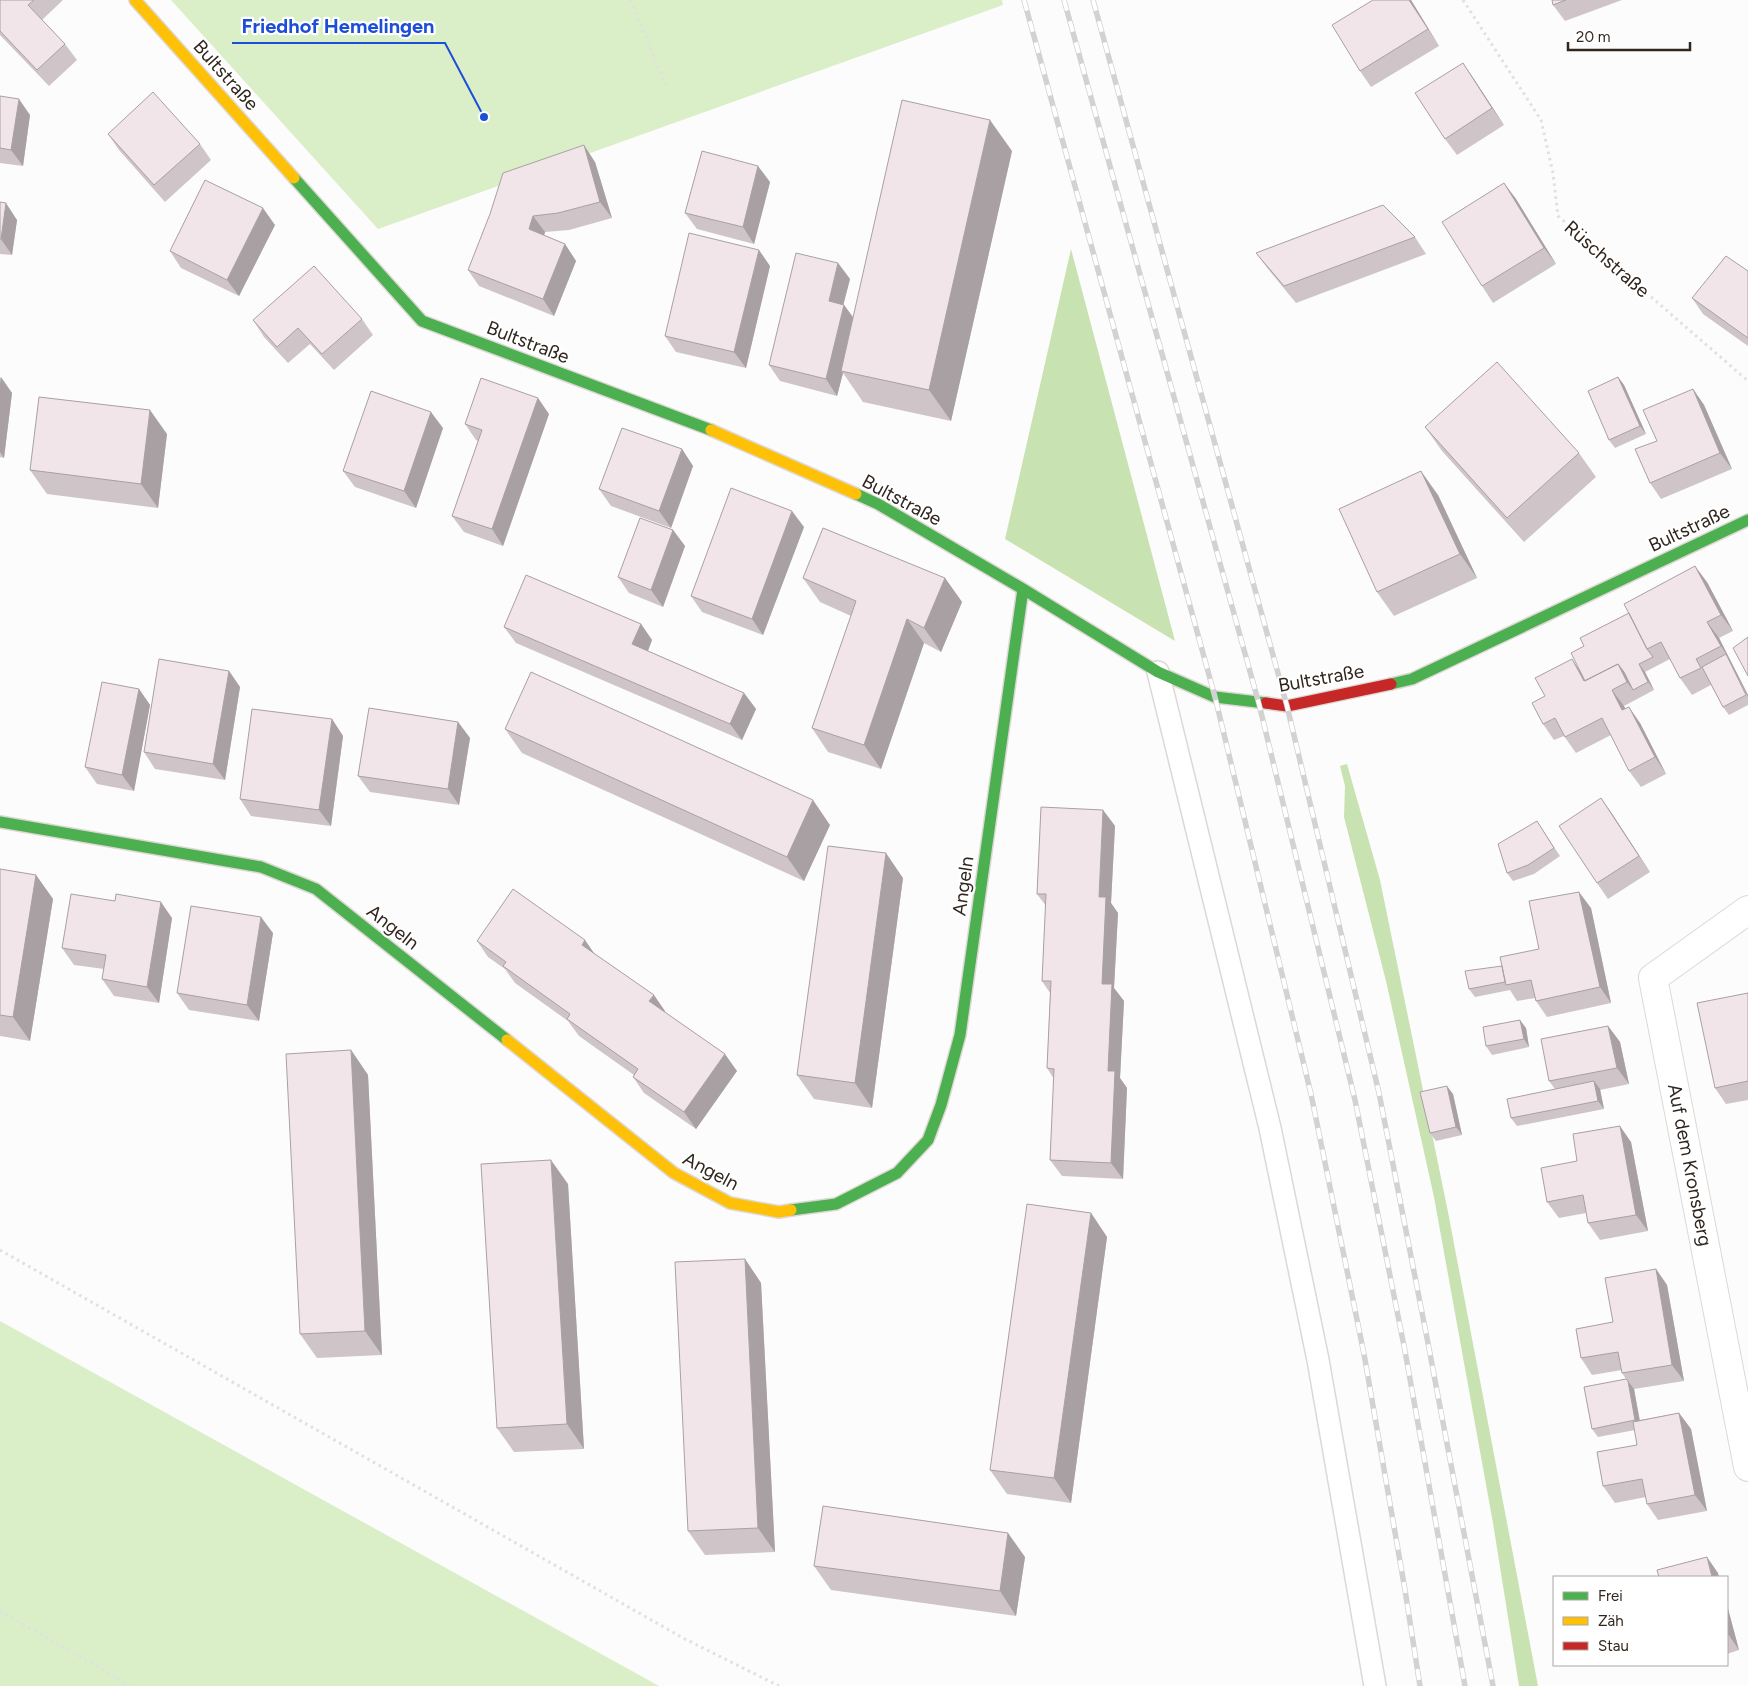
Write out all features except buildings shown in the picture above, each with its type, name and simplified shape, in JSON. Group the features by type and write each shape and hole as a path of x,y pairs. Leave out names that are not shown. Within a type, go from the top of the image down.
{"street":[{"name":"Bultstraße","path":"135,0 422,320 728,436 878,504 1023,589 1158,672 1215,697 1287,706 1412,679 1748,520"},
{"name":"Angeln","path":"0,822 261,867 316,889 674,1172 730,1203 779,1212 836,1204 897,1173 928,1140 941,1105 960,1035 1023,589"},
{"name":"Auf dem Kronsberg","path":"1748,910 1653,978 1748,1467"}],"lane":[{"path":"1158,672 1270,1128 1318,1360 1375,1686"}],"path":[{"path":"630,0 667,88"},
{"name":"Rüschstraße","path":"1463,0 1540,120 1554,173 1558,216 1748,381"},
{"path":"0,1250 683,1638 779,1686"},
{"path":"0,1611 131,1686"}],"green space":[{"path":"171,0 1002,0 1003,5 378,229"},
{"path":"1071,249 1175,641 1005,539"},
{"path":"1347,764 1380,880 1448,1212 1538,1686 1519,1686 1493,1523 1434,1197 1386,981 1344,817 1345,786 1340,766"},
{"path":"0,1321 659,1686 0,1686"}],"railway":[{"path":"1024,0 1215,697 1311,1094 1364,1354 1420,1686"},
{"path":"1064,0 1259,704 1355,1100 1405,1351 1465,1686"},
{"path":"1093,0 1287,706 1379,1093 1493,1686"}],"traffic: fast":[{"path":"294,178 422,321 711,430"},
{"path":"856,494 878,504 1023,589 1158,672 1215,697 1266,703"},
{"path":"1391,684 1412,679 1748,520"},
{"path":"791,1210 836,1204 897,1173 928,1140 941,1105 960,1035 1023,589"},
{"path":"0,822 261,867 316,889 507,1040"}],"traffic: slow":[{"path":"135,0 294,178"},
{"path":"711,430 856,494"},
{"path":"507,1040 674,1173 730,1203 779,1212 791,1210"}],"traffic: jam":[{"path":"1266,703 1287,706 1391,684"}],"place":[{"name":"Friedhof Hemelingen","path":"484,117"}]}
